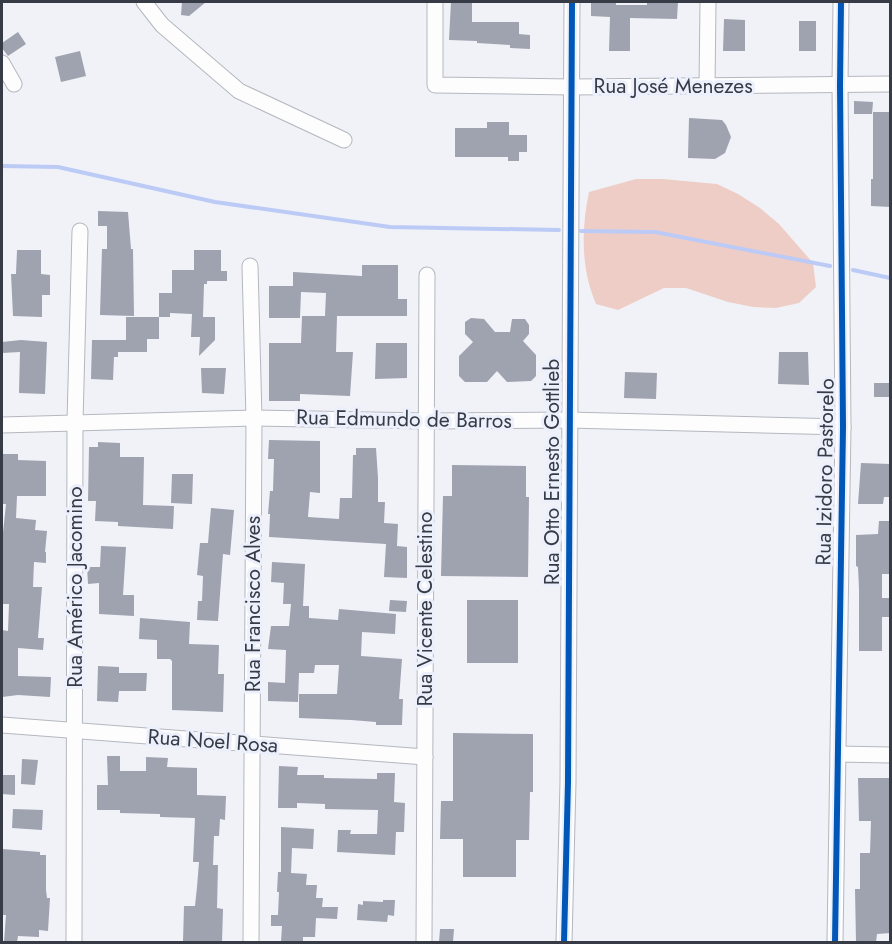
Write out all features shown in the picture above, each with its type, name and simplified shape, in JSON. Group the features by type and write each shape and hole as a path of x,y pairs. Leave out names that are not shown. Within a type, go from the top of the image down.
{"street":[{"path":"144,2 162,25 239,91 344,140"},
{"name":"Rua José Menezes","path":"435,2 435,85 571,87 891,84"},
{"name":"Rua Otto Ernesto Gottlieb","path":"564,942 568,770 572,2"},
{"path":"707,86 708,2"},
{"name":"Rua Izidoro Pastorelo","path":"835,942 843,427 841,2"},
{"path":"2,63 14,84"},
{"name":"Rua Américo Jacomino","path":"74,942 75,422 80,231"},
{"name":"Rua Francisco Alves","path":"249,266 254,418 251,942"},
{"name":"Rua Vicente Celestino","path":"424,942 427,276"},
{"name":"Rua Edmundo de Barros","path":"2,425 254,418 426,422 569,420 843,427"},
{"name":"Rua Noel Rosa","path":"2,725 425,757"},
{"path":"838,754 891,755"}],"shaded area":[{"path":"636,179 717,184 738,194 779,224 813,263 816,287 799,303 776,308 753,307 728,302 686,288 664,288 618,310 596,304 587,277 584,249 589,192"}],"building":[{"path":"182,2 206,2 189,16 181,15"},
{"path":"451,2 472,2 472,22 519,22 519,34 530,35 530,49 510,48 510,45 477,43 477,41 449,40"},
{"path":"591,2 647,5 647,2 678,2 677,19 630,18 630,51 609,51 610,17 591,16"},
{"path":"724,19 745,20 745,51 723,51"},
{"path":"799,21 816,21 816,51 799,51"},
{"path":"18,32 26,44 8,56 2,48 2,43"},
{"path":"80,51 86,76 61,82 55,57"},
{"path":"854,101 873,102 872,114 854,114"},
{"path":"873,112 891,112 891,207 871,206"},
{"path":"689,118 722,120 731,137 725,153 715,159 688,158"},
{"path":"487,122 509,122 509,135 527,135 527,152 519,152 519,161 508,161 508,157 455,157 455,128 487,128"},
{"path":"98,211 128,212 131,249 133,249 134,316 100,315 102,249 107,249 107,226 98,226"},
{"path":"17,250 41,250 41,274 50,275 50,295 42,295 42,317 13,316 11,274 16,274"},
{"path":"194,250 221,250 221,271 227,271 227,281 207,281 207,284 204,284 203,317 215,317 215,340 199,356 200,337 191,337 192,314 170,313 170,317 159,317 159,293 172,293 172,270 194,270"},
{"path":"362,265 398,265 398,299 407,299 407,316 337,316 336,352 353,352 350,396 300,394 300,401 269,401 269,343 301,343 302,316 325,316 326,293 301,292 300,318 269,318 269,286 293,286 293,272 362,276"},
{"path":"126,317 159,317 159,339 147,339 147,352 118,352 118,357 114,357 113,380 91,379 92,340 126,340"},
{"path":"471,318 484,319 495,332 510,332 512,319 525,319 529,325 529,334 523,341 536,355 536,376 531,381 507,382 497,371 487,382 465,382 459,376 459,356 473,342 465,334 465,322"},
{"path":"21,340 47,342 45,394 19,393 20,352 2,353 2,342"},
{"path":"376,343 407,343 407,378 375,379"},
{"path":"779,352 808,352 809,385 778,384"},
{"path":"201,368 226,368 224,394 202,393"},
{"path":"625,372 657,373 656,399 624,398"},
{"path":"874,383 891,383 891,397 874,397"},
{"path":"269,440 320,441 320,493 310,492 308,517 339,519 340,498 352,498 353,455 356,455 356,448 376,448 378,502 385,502 384,523 398,524 397,546 407,547 407,578 384,577 386,544 269,537 270,514 268,514 270,491 273,491 274,459 268,459"},
{"path":"98,442 120,443 120,457 144,457 143,505 174,506 173,529 118,526 118,522 95,521 96,501 88,501 89,447 98,447"},
{"path":"2,454 18,454 18,460 46,461 46,496 17,496 16,518 36,520 35,530 47,531 46,563 34,562 33,587 42,587 38,638 44,638 43,650 18,648 18,676 51,677 50,697 18,695 2,697 2,630 8,631 9,604 3,604 2,583 2,542 6,504 2,504"},
{"path":"861,463 891,464 891,497 884,497 883,504 858,504"},
{"path":"452,465 526,466 526,497 529,497 528,577 441,576 443,496 452,496"},
{"path":"172,474 193,474 192,504 171,503"},
{"path":"211,508 234,510 230,555 223,554 218,621 197,620 198,601 202,601 203,576 197,575 200,543 208,543"},
{"path":"879,521 891,521 891,574 882,574 882,598 891,598 891,617 882,617 882,651 859,651 856,535 878,534"},
{"path":"101,546 126,547 123,595 134,595 134,616 99,614 99,583 88,584 87,567 100,567"},
{"path":"272,562 305,564 303,606 309,606 309,618 338,620 339,609 396,614 395,634 362,632 361,656 402,659 399,699 403,699 402,725 299,718 299,694 337,694 339,665 315,665 314,673 299,673 298,702 268,701 268,682 285,683 286,650 268,649 271,626 289,626 291,604 283,604 284,583 271,582"},
{"path":"390,600 407,601 406,612 389,611"},
{"path":"467,600 518,600 518,663 467,663"},
{"path":"140,618 190,622 189,644 219,645 218,674 224,674 223,712 172,710 172,661 157,659 157,640 139,639"},
{"path":"98,666 119,667 119,673 147,673 146,691 119,691 118,702 97,701"},
{"path":"453,733 533,734 533,792 530,792 529,840 516,840 516,877 463,877 463,839 440,839 441,801 453,801"},
{"path":"107,756 120,756 120,771 146,771 146,757 168,758 167,767 197,768 197,795 226,796 225,820 220,819 219,836 214,836 213,865 218,865 217,908 223,909 222,942 183,942 184,906 195,906 197,887 199,862 193,862 195,818 120,813 120,810 97,810 97,785 108,785"},
{"path":"22,759 38,760 35,785 21,784"},
{"path":"279,766 298,767 297,775 324,775 324,778 377,779 377,773 395,773 394,802 405,803 404,832 396,832 395,855 337,852 338,830 351,830 350,834 377,834 378,810 325,809 325,804 297,803 297,808 278,808"},
{"path":"2,775 15,775 15,795 2,794"},
{"path":"858,778 889,778 891,933 877,934 876,942 856,942 855,889 860,889 860,853 870,853 871,821 859,821"},
{"path":"13,809 43,810 42,830 12,828"},
{"path":"281,827 314,829 313,849 292,848 291,873 307,874 306,885 317,885 316,898 323,898 322,907 338,907 337,919 316,918 315,937 303,937 303,942 281,942 282,926 271,926 271,915 278,915"},
{"path":"2,849 40,852 40,855 46,855 46,890 47,898 50,898 48,931 39,930 39,937 18,936 17,942 4,942 6,915 2,915"},
{"path":"383,900 395,900 394,916 388,915 387,922 357,920 358,904 363,905 363,901 383,902"},
{"path":"440,929 454,929 453,942 439,942"}],"waterway":[{"path":"2,166 58,167 215,202 390,227 559,230"},
{"path":"581,231 655,232 830,266"},
{"path":"853,270 890,278"}],"cycle path":[{"path":"564,942 568,782 572,2"},
{"path":"835,942 843,427 841,2"}]}
